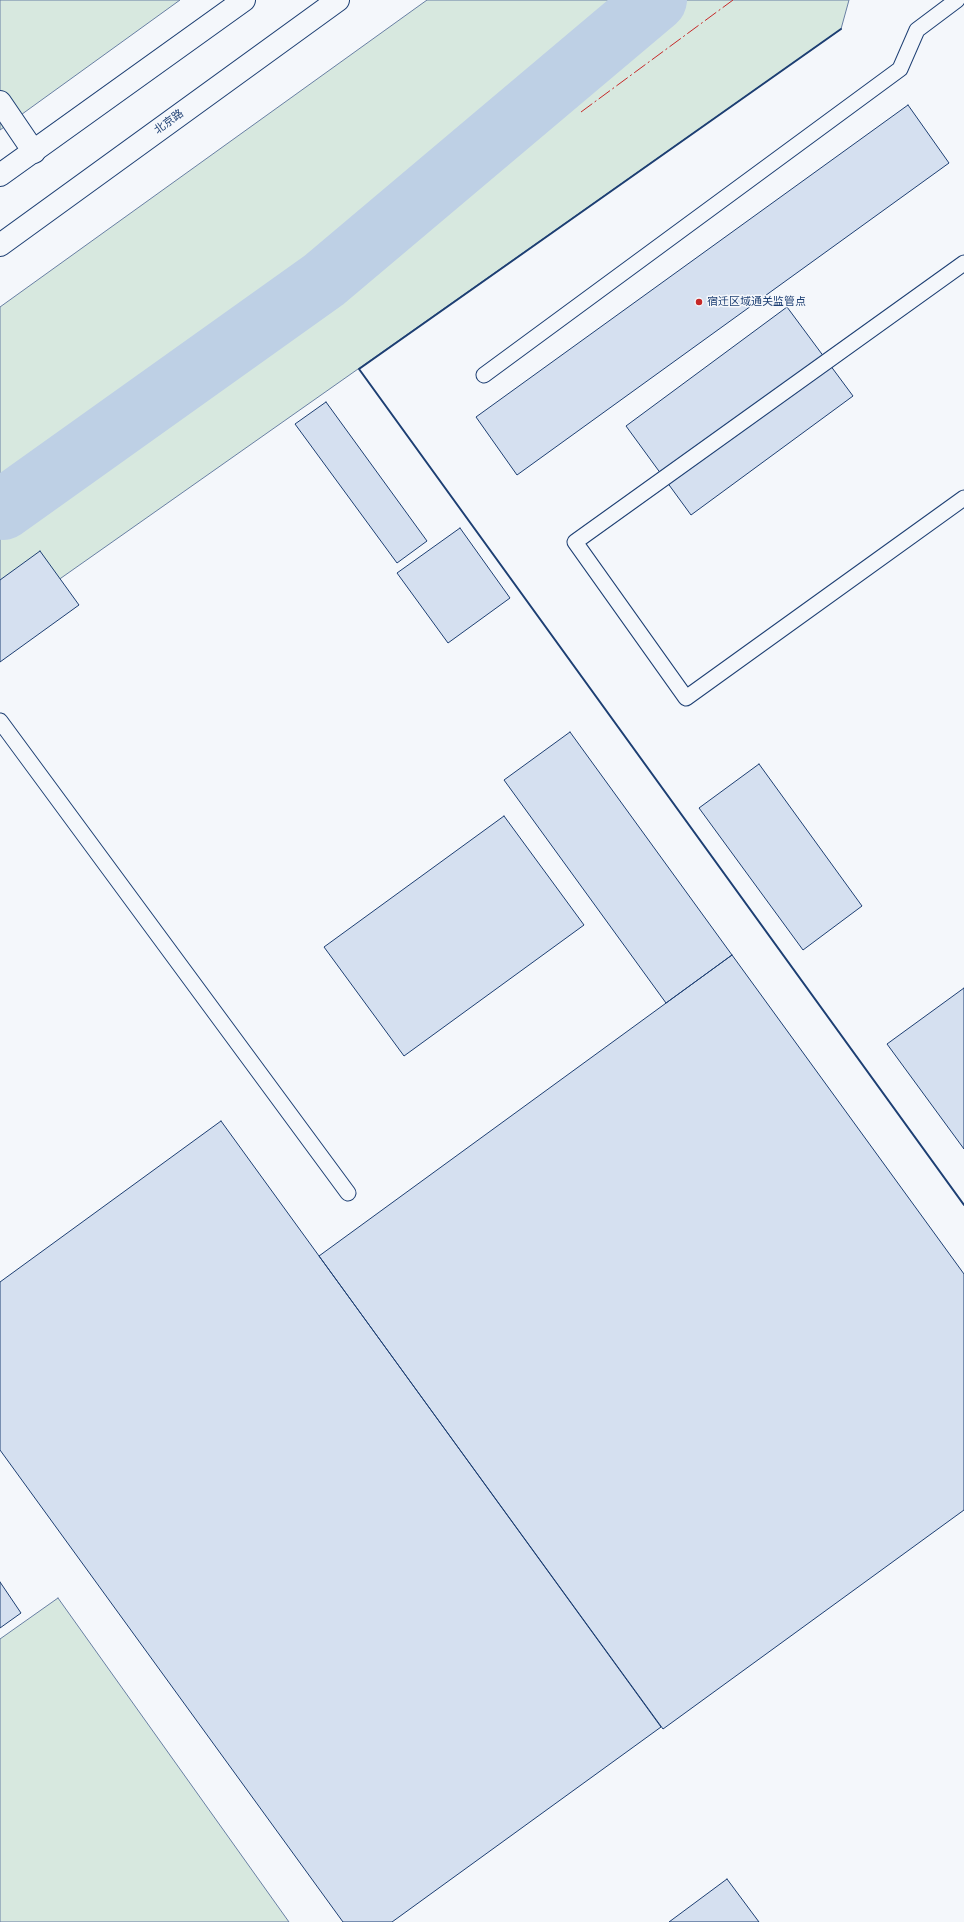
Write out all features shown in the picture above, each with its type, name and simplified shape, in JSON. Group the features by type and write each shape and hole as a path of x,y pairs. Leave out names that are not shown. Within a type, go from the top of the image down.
{"main road":[{"path":"0,175 244,0"},
{"name":"北京路","path":"0,245 338,0"},
{"path":"0,102 34,152"}],"lane":[{"path":"484,375 900,69 917,30 957,0"},
{"path":"964,263 575,542 686,698 964,498"},
{"path":"0,721 348,1193"}],"shaded area":[{"path":"0,0 180,0 0,130"},
{"path":"427,0 849,0 841,29 0,621 0,307"},
{"path":"58,1598 289,1922 0,1922 0,1639"}],"building":[{"path":"908,105 949,163 517,475 476,417"},
{"path":"787,307 853,396 691,515 626,426"},
{"path":"326,402 427,541 397,563 295,424"},
{"path":"460,528 510,598 448,643 397,573"},
{"path":"40,551 79,605 0,662 0,580"},
{"path":"570,732 732,955 666,1003 504,780"},
{"path":"759,764 862,906 803,950 699,808"},
{"path":"504,816 584,925 404,1056 324,947"},
{"path":"732,955 964,1274 964,1510 663,1729 319,1256"},
{"path":"964,988 964,1149 887,1044"},
{"path":"221,1121 661,1727 392,1922 343,1922 0,1450 0,1282"},
{"path":"0,1582 21,1613 0,1628"},
{"path":"727,1879 759,1922 669,1922"}],"waterway":[{"path":"3,509 324,280 656,0"}],"wall":[{"path":"841,29 359,369 964,1205"}],"power":[{"path":"581,112 733,0"}],"place":[{"name":"宿迁区域通关监管点","path":"699,302"}]}
